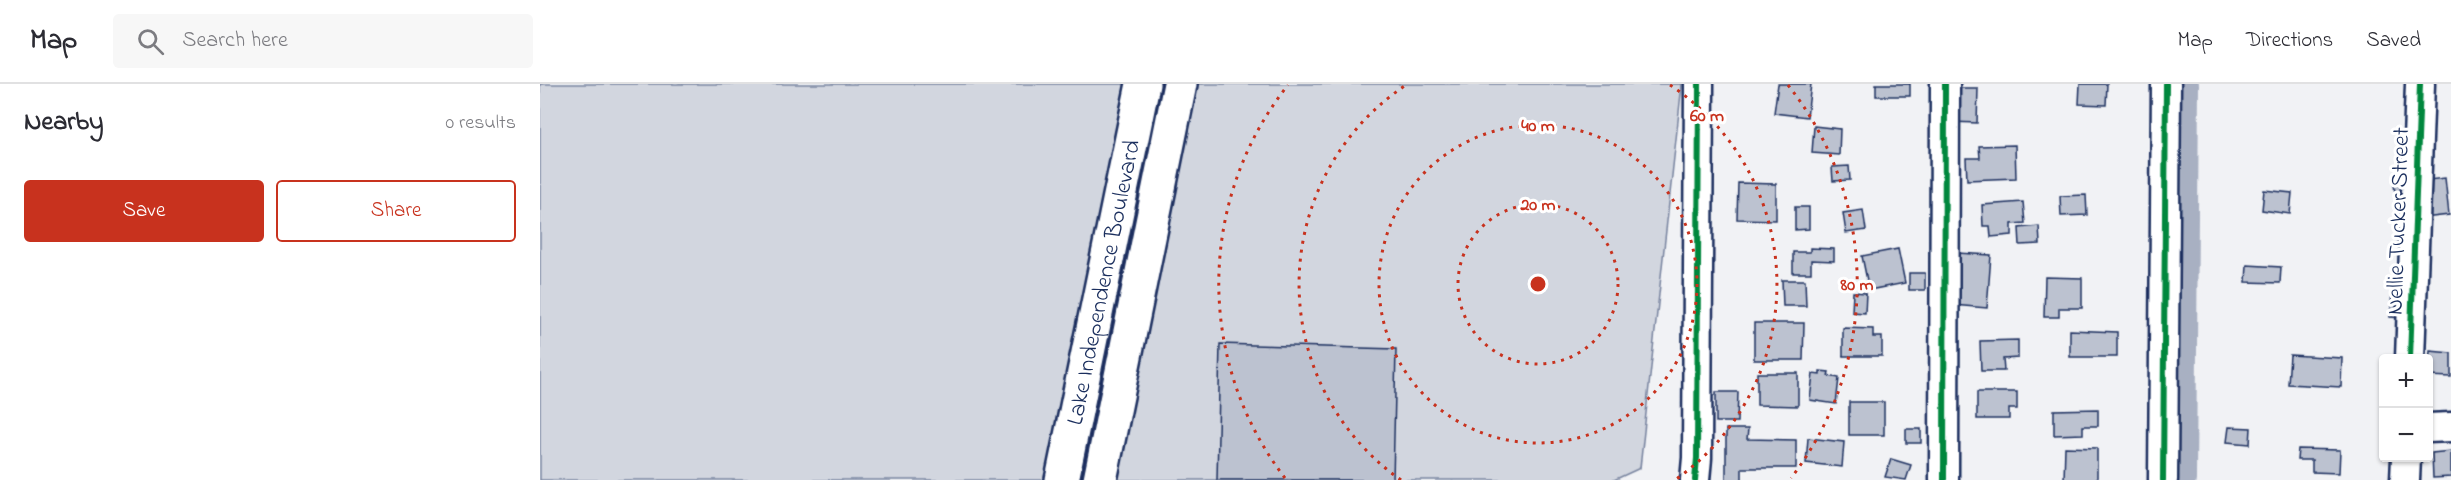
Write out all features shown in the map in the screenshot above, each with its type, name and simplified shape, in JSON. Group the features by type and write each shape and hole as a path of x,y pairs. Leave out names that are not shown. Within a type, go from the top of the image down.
{"highway":[{"name":"Lake Independence Boulevard","path":"1062,480 1143,84"},
{"name":"Lake Independence Boulevard","path":"1100,480 1180,84"}],"street":[{"path":"1695,480 1699,84"},
{"path":"1944,480 1945,84"},
{"path":"2163,480 2166,84"},
{"name":"Nellie Tucker Street","path":"2410,354 2420,84"},
{"path":"2433,428 2451,427"},
{"path":"2405,480 2406,462"}],"shaded area":[{"path":"540,84 1682,84 1640,468 1614,480 540,480"}],"building":[{"path":"1778,84 1811,84 1807,117 1774,113"},
{"path":"1876,84 1910,84 1910,96 1876,96"},
{"path":"2080,84 2107,84 2106,105 2079,104"},
{"path":"1953,88 1978,88 1977,123 1952,122"},
{"path":"1814,126 1840,129 1839,155 1812,153"},
{"path":"2015,145 2016,178 1967,180 1966,158 1980,158 1979,146"},
{"path":"1849,166 1850,180 1833,181 1832,167"},
{"path":"2445,178 2449,215 2398,221 2394,184"},
{"path":"1738,183 1776,184 1776,220 1737,219"},
{"path":"2264,190 2292,193 2290,214 2262,210"},
{"path":"2086,195 2087,215 2061,216 2060,196"},
{"path":"2023,202 2025,223 2012,224 2012,235 1991,237 1990,226 1983,226 1982,205"},
{"path":"1795,207 1809,207 1809,229 1795,230"},
{"path":"1863,210 1866,230 1846,233 1843,213"},
{"path":"2039,226 2040,244 2020,245 2019,228"},
{"path":"1810,248 1834,249 1834,261 1811,260 1811,273 1793,273 1793,252 1810,252"},
{"path":"1898,249 1905,283 1869,290 1862,256"},
{"path":"1957,253 1991,255 1987,308 1953,305"},
{"path":"2247,265 2281,267 2280,283 2246,282"},
{"path":"1909,273 1925,273 1925,290 1909,290"},
{"path":"2045,277 2082,278 2082,308 2059,308 2059,317 2044,317"},
{"path":"1782,280 1805,280 1806,306 1783,306"},
{"path":"1853,292 1866,293 1865,313 1852,312"},
{"path":"2392,293 2418,295 2415,319 2390,317"},
{"path":"1754,323 1804,323 1803,360 1754,360"},
{"path":"1843,328 1873,329 1873,337 1882,337 1882,356 1843,356"},
{"path":"2070,330 2117,332 2117,357 2070,357"},
{"path":"2018,340 2018,358 2003,359 2004,371 1981,371 1980,341"},
{"path":"1220,344 1396,349 1393,480 1217,480"},
{"path":"2430,351 2451,353 2451,377 2433,376 2433,354 2430,354"},
{"path":"2290,355 2342,358 2341,387 2288,384"},
{"path":"1820,371 1829,372 1828,376 1839,378 1836,404 1810,400 1813,374 1820,375"},
{"path":"1757,373 1798,373 1798,406 1757,405"},
{"path":"1716,392 1738,392 1737,422 1716,422"},
{"path":"1977,392 2017,392 2017,409 2009,409 2009,419 1977,419"},
{"path":"1849,402 1884,402 1884,435 1849,435"},
{"path":"2098,409 2098,426 2083,426 2083,434 2054,435 2054,410"},
{"path":"2229,427 2251,428 2250,444 2227,442"},
{"path":"1726,429 1748,429 1747,439 1796,440 1796,468 1742,468 1742,480 1726,480"},
{"path":"1906,429 1921,429 1921,443 1906,443"},
{"path":"1808,438 1844,442 1842,467 1806,463"},
{"path":"2065,447 2097,448 2097,480 2064,480"},
{"path":"2298,449 2340,450 2339,473 2312,472 2312,460 2297,460"},
{"path":"2451,451 2451,477 2433,478 2433,453"},
{"path":"1891,459 1911,465 1906,480 1885,477"}],"waterway":[{"path":"2182,480 2185,84"}],"cycle path":[{"path":"1695,480 1699,84"},
{"path":"1944,480 1945,84"},
{"path":"2163,480 2166,84"},
{"path":"2410,354 2420,84"}]}
